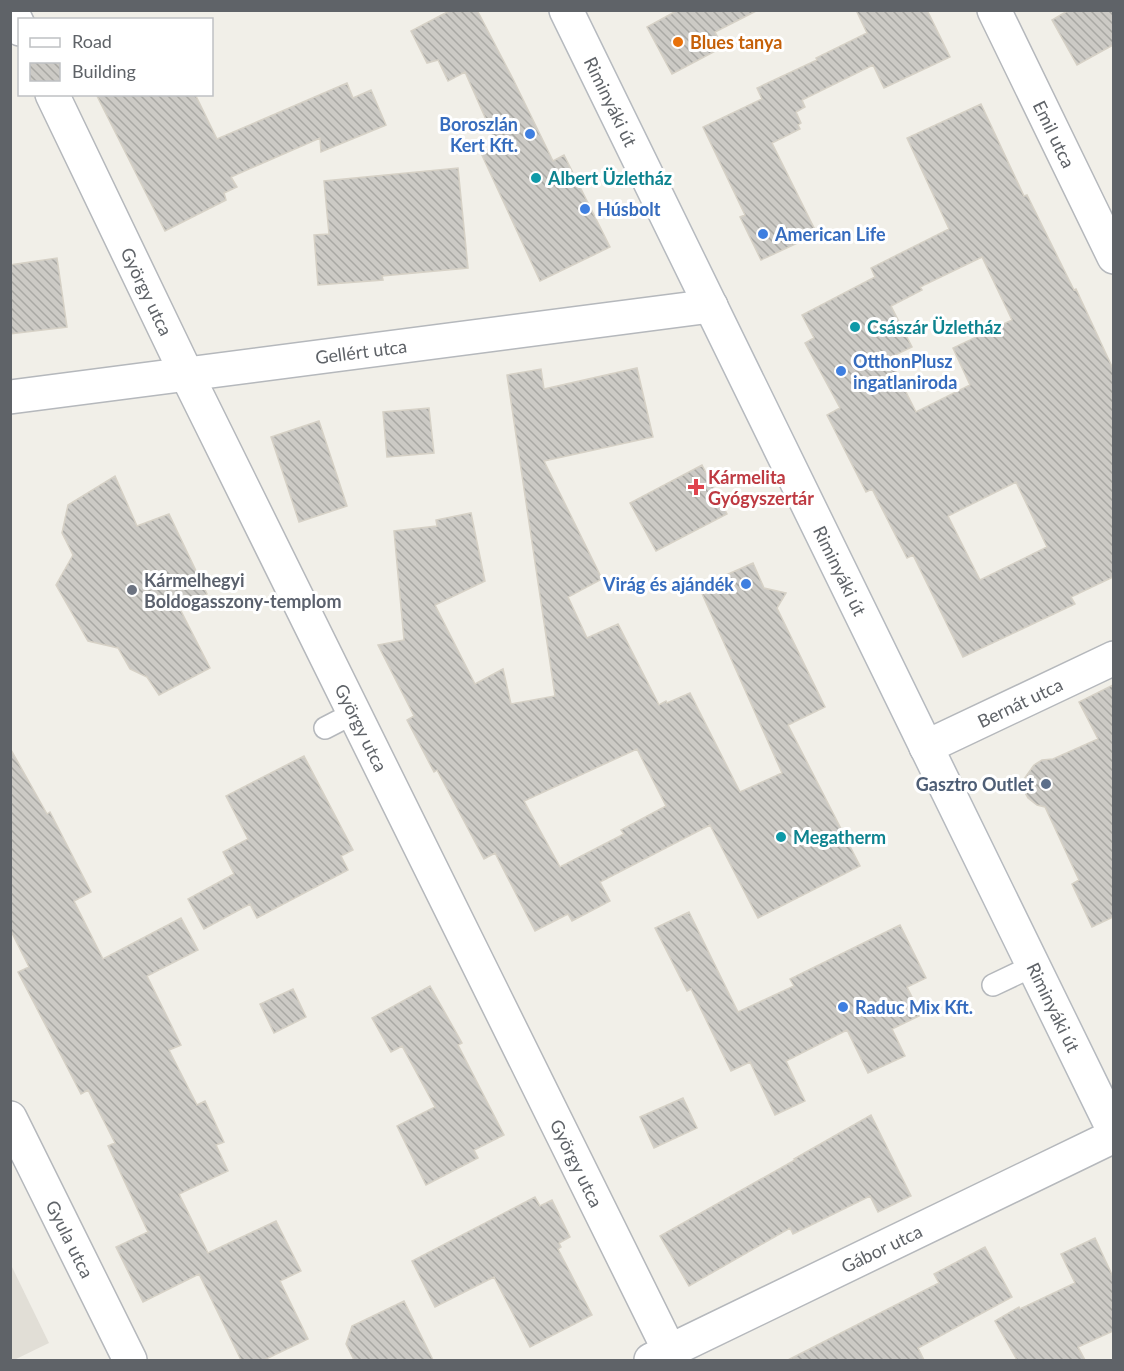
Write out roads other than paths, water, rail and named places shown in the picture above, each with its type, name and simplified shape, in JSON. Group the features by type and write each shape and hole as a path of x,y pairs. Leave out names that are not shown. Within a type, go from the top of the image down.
{"street":[{"path":"11,10 18,24"},
{"name":"Riminyáki út","path":"566,10 1113,1134"},
{"name":"Emil utca","path":"994,10 1112,248"},
{"name":"György utca","path":"52,96 354,713 664,1357"},
{"name":"Gellért utca","path":"10,397 711,306"},
{"name":"Bernát utca","path":"926,747 1113,658"},
{"name":"Gyula utca","path":"10,1118 130,1360"},
{"name":"Gábor utca","path":"664,1357 1113,1134"}],"lane":[{"path":"325,728 354,713"},
{"path":"993,984 1033,966"}],"place":[{"name":"Blues tanya","path":"678,42"},
{"name":"Boroszlán Kert Kft.","path":"530,134"},
{"name":"Albert Üzletház","path":"536,178"},
{"name":"Húsbolt","path":"585,209"},
{"name":"American Life","path":"763,234"},
{"name":"Császár Üzletház","path":"855,327"},
{"name":"OtthonPlusz ingatlaniroda","path":"841,371"},
{"name":"Kármelita Gyógyszertár","path":"696,487"},
{"name":"Virág és ajándék","path":"746,584"},
{"name":"Kármelhegyi Boldogasszony-templom","path":"132,590"},
{"name":"Gasztro Outlet","path":"1046,784"},
{"name":"Megatherm","path":"781,837"},
{"name":"Raduc Mix Kft.","path":"843,1007"}]}
